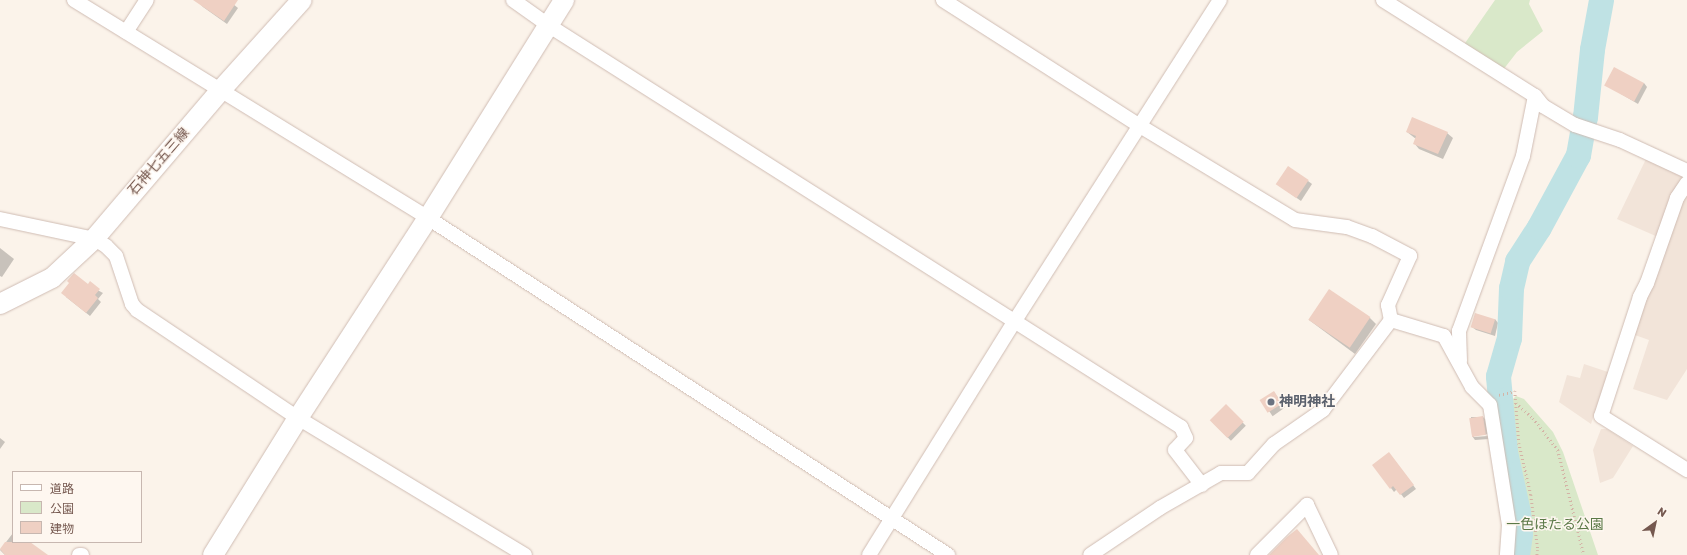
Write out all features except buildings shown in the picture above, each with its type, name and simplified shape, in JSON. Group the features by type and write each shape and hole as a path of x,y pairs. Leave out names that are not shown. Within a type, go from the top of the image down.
{"street":[{"path":"74,0 428,218 948,555"},
{"path":"126,32 147,0"},
{"name":"石神七五三線","path":"0,304 52,278 94,239 220,91 302,0"},
{"path":"513,0 548,25 1181,427 1186,438 1175,450 1202,485"},
{"path":"214,555 298,418 428,218 564,0"},
{"path":"943,0 1140,126 1294,220 1347,227 1372,236 1410,256 1388,305 1391,320 1323,410 1274,444 1248,473 1221,473 1160,508 1090,555"},
{"path":"868,555 1014,322 1220,0"},
{"path":"1383,0 1535,96 1543,106 1575,124 1620,140 1687,171"},
{"path":"1460,362 1459,331 1523,156 1535,96"},
{"path":"1687,183 1677,198 1647,283 1640,297 1601,416 1687,470"},
{"path":"0,219 94,239 106,246 116,256 132,304 137,310 298,418 525,555"},
{"path":"1391,320 1444,336 1460,362 1472,387 1490,405 1509,525 1507,555"},
{"path":"1257,555 1307,505 1331,555"}],"path":[{"path":"1537,555 1538,550 1531,494 1519,443 1516,402 1533,418 1558,450 1584,555"}],"shaded area":[{"path":"1646,159 1687,176 1687,369 1667,400 1633,389 1649,340 1632,334 1667,241 1617,219"},
{"path":"1584,364 1608,372 1591,424 1559,402 1567,375 1580,378"},
{"path":"1601,429 1607,429 1633,446 1613,478 1600,483 1593,450"}],"green space":[{"path":"1495,0 1530,0 1529,4 1543,31 1517,52 1503,70 1463,46"},
{"name":"一色ほたる公園","path":"1516,396 1524,399 1553,432 1563,452 1598,555 1521,555 1524,523 1506,441 1508,404"}],"waterway":[{"path":"1517,555 1520,534 1518,512 1505,452 1498,376 1509,338 1511,288 1517,261 1539,227 1578,155 1585,117 1592,49 1601,0"}],"place":[{"name":"神明神社","path":"1271,402"}]}
